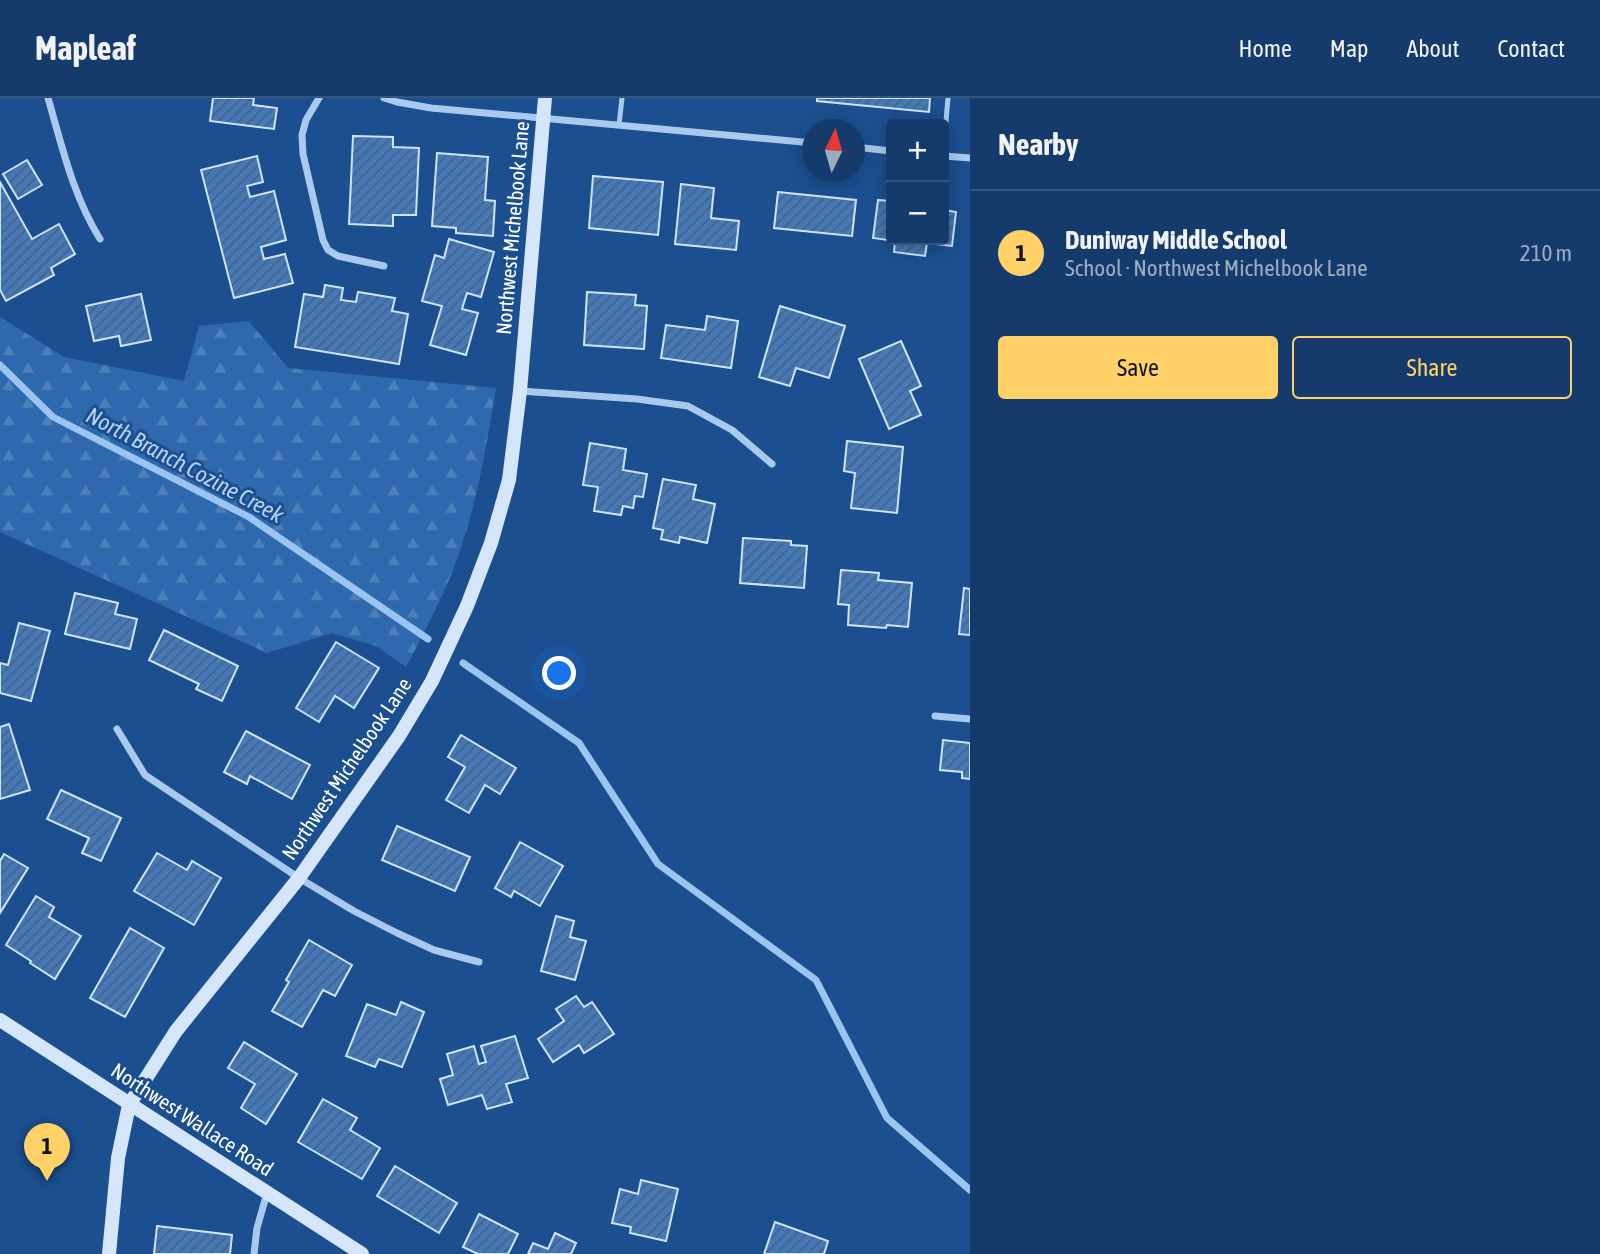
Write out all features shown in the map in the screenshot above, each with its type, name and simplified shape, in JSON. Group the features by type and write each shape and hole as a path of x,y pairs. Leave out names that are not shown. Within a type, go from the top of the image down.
{"street":[{"path":"48,98 70,175 89,222 100,239"},
{"path":"318,98 306,120 302,135 303,154 323,240 328,250 338,256 384,266"},
{"path":"384,98 431,108 802,142"},
{"name":"Northwest Michelbook Lane","path":"109,1254 118,1158 129,1105 176,1031 299,878 399,736 432,681 467,606 491,543 509,480 520,391 545,98"},
{"path":"865,148 886,150"},
{"path":"949,156 970,158"},
{"path":"520,391 637,399 688,406 732,430 772,464"},
{"path":"935,716 970,719"},
{"path":"117,729 145,775 299,878 397,933 434,950 479,962"},
{"name":"Northwest Wallace Road","path":"0,1020 362,1254"},
{"path":"254,1254 257,1228 267,1194"}],"lane":[{"path":"620,125 622,98"},
{"path":"946,119 948,98"}],"green space":[{"path":"0,317 64,357 184,381 199,326 249,321 288,368 496,388 479,480 460,552 439,603 406,667 376,646 332,633 267,653 0,532"}],"building":[{"path":"213,98 254,98 253,105 277,108 274,129 210,121"},
{"path":"817,98 930,98 929,112 817,101"},
{"path":"353,136 393,137 393,147 419,148 416,215 393,215 393,226 349,224"},
{"path":"437,153 488,157 485,200 495,201 493,236 456,233 456,228 432,226"},
{"path":"257,156 263,182 247,186 250,197 274,191 286,240 261,247 264,259 285,254 293,283 234,298 201,170"},
{"path":"27,160 42,185 18,199 3,174"},
{"path":"593,176 663,182 658,235 589,228"},
{"path":"0,182 32,239 59,224 75,254 51,268 54,275 6,301 0,290"},
{"path":"681,184 714,188 711,218 739,221 736,250 675,244"},
{"path":"778,192 856,200 852,236 774,228"},
{"path":"878,200 886,201 886,240 873,238"},
{"path":"949,211 956,212 952,246 944,245 949,245"},
{"path":"449,239 494,252 481,297 467,293 462,309 478,313 466,355 430,345 442,306 422,301 435,255 444,258"},
{"path":"895,245 927,245 925,256 894,252"},
{"path":"325,285 343,288 341,300 356,302 358,292 395,298 392,311 408,314 399,364 295,347 304,294 323,297"},
{"path":"587,292 636,295 635,305 647,306 644,349 584,345"},
{"path":"141,294 151,340 121,346 119,336 94,341 86,306"},
{"path":"780,306 845,326 829,378 796,368 790,386 759,377"},
{"path":"707,316 738,321 731,368 661,358 666,325 705,330"},
{"path":"901,341 921,386 910,391 921,415 889,429 859,359"},
{"path":"847,441 903,447 897,513 851,508 855,473 844,471"},
{"path":"590,443 626,449 623,470 647,474 643,497 635,496 633,508 623,506 621,515 594,511 598,487 583,485"},
{"path":"663,479 696,485 693,499 715,504 707,543 680,537 679,543 661,539 663,530 653,528"},
{"path":"743,538 791,541 791,545 807,546 804,588 740,583"},
{"path":"841,570 879,573 878,580 912,583 908,627 848,625 849,605 838,604"},
{"path":"964,588 970,589 970,635 959,634"},
{"path":"75,593 118,603 115,614 137,619 130,649 65,634"},
{"path":"19,623 50,631 31,701 0,693 0,663 8,665"},
{"path":"164,630 238,666 222,701 196,689 199,684 149,660"},
{"path":"336,642 379,668 354,708 335,696 319,722 296,708"},
{"path":"9,724 30,790 0,799 0,727"},
{"path":"246,731 310,765 292,799 250,776 247,784 224,772"},
{"path":"461,735 516,768 500,794 485,785 469,813 446,800 465,767 448,757"},
{"path":"943,740 970,743 970,779 962,778 962,772 940,770"},
{"path":"61,790 121,818 101,861 82,853 89,838 47,819"},
{"path":"397,826 470,857 455,891 382,860"},
{"path":"520,842 563,866 540,906 514,891 511,897 495,888"},
{"path":"157,853 187,870 192,861 221,878 194,925 134,891"},
{"path":"4,854 28,868 0,913 0,861"},
{"path":"36,896 54,907 49,917 81,936 55,979 6,945"},
{"path":"556,916 574,921 570,937 586,941 575,980 541,971"},
{"path":"130,928 164,948 125,1017 90,998"},
{"path":"309,940 352,965 335,996 323,990 302,1027 272,1011"},
{"path":"576,996 584,1007 592,1002 614,1034 584,1053 579,1045 553,1062 538,1039 564,1021 556,1009"},
{"path":"401,1002 424,1012 402,1067 379,1059 375,1067 346,1056 367,1004 396,1015"},
{"path":"515,1036 528,1078 506,1084 512,1102 487,1109 482,1095 448,1105 440,1079 453,1075 447,1054 474,1046 479,1064 486,1062 481,1046"},
{"path":"244,1042 297,1074 266,1124 241,1108 255,1084 228,1068"},
{"path":"323,1099 357,1118 350,1130 380,1148 362,1179 298,1142"},
{"path":"395,1166 457,1203 439,1233 377,1196"},
{"path":"641,1180 678,1189 666,1241 630,1233 631,1227 612,1223 620,1189 638,1194"},
{"path":"479,1214 518,1234 508,1254 478,1254 463,1247"},
{"path":"775,1222 828,1241 824,1254 764,1254"},
{"path":"157,1226 232,1235 230,1254 154,1254"},
{"path":"555,1233 576,1243 571,1254 528,1254 533,1243 548,1249"}],"waterway":[{"name":"North Branch Cozine Creek","path":"0,365 53,417 249,517 428,639"},
{"name":"North Branch Cozine Creek","path":"463,663 579,743 658,864 816,980 887,1118 970,1190"}],"place":[{"name":"Duniway Middle School","path":"47,1181"}]}
